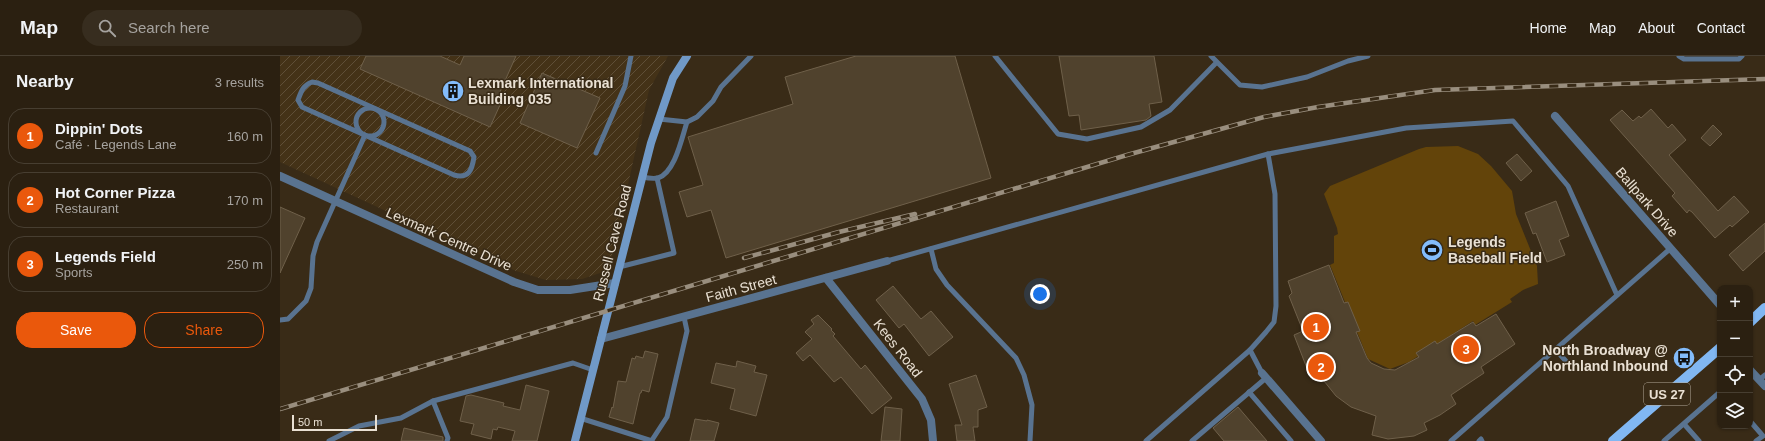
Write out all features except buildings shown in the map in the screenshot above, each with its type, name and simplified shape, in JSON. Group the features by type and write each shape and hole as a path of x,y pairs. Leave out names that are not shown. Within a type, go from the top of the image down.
{"main road":[{"path":"1751,321 1765,308"},
{"name":"US 27","path":"1613,441 1717,351"}],"street":[{"name":"Russell Cave Road","path":"575,441 642,178 659,119 673,78 687,56"},
{"name":"Ballpark Drive","path":"1555,116 1717,301"},
{"name":"Lexmark Centre Drive","path":"280,176 514,282 538,290 570,290 615,283"},
{"name":"Faith Street","path":"601,339 887,261"},
{"name":"Kees Road","path":"826,278 922,399 931,420 933,441"},
{"path":"1753,372 1763,380"},
{"path":"1264,376 1320,441"}],"lane":[{"path":"596,153 626,86 631,56"},
{"path":"659,119 687,122 697,117 713,102 721,87 751,56"},
{"path":"995,56 1058,134 1087,139 1141,128 1170,110 1216,63"},
{"path":"1211,56 1216,63 1240,85 1262,87 1307,77 1347,58 1368,56"},
{"path":"1680,56 1684,59 1738,59 1742,56"},
{"path":"312,82 318,83 470,151 474,157 472,167 468,174 461,177 454,175 365,135 302,107 298,100 301,91 306,84 312,82"},
{"path":"365,109 378,110 384,122 381,130 374,135 365,135 358,129 358,115 365,109"},
{"path":"887,261 1268,154 1406,128 1513,121 1568,186 1617,295"},
{"path":"642,178 657,178 665,175 672,166 687,122"},
{"path":"280,320 288,319 306,301 311,288 313,256 317,242 334,201 365,135"},
{"path":"1146,441 1250,350 1274,322 1276,306 1275,194 1268,154"},
{"path":"619,267 674,253 657,178"},
{"path":"1451,441 1671,248"},
{"path":"931,249 936,269 947,285 1016,358 1024,375 1032,405 1030,441"},
{"path":"580,418 652,441 667,417 687,331 684,317"},
{"path":"1555,349 1573,369"},
{"path":"1192,441 1249,392 1264,376 1250,350"},
{"path":"329,441 359,426 401,418 432,401 573,363 593,370"},
{"path":"1249,392 1291,441"},
{"path":"1664,441 1719,393"},
{"path":"432,401 448,438 447,441"},
{"path":"1684,424 1699,441"},
{"path":"1753,424 1763,436 1756,441"},
{"path":"1479,441 1481,439 1482,441"}],"shaded area":[{"path":"280,56 668,56 649,90 609,270 582,279 546,280 516,271 280,162"},
{"name":"Legends Baseball Field","path":"1458,146 1478,154 1491,166 1512,191 1516,214 1537,266 1538,284 1523,290 1510,299 1512,302 1475,325 1473,321 1409,362 1390,369 1368,359 1330,265 1334,263 1334,236 1338,234 1324,194 1330,186 1419,149 1426,147"}],"railway":[{"path":"280,409 1127,155 1264,117 1318,107 1435,90 1765,79"},
{"path":"744,258 839,232 915,214"}],"place":[{"name":"Lexmark International Building 035","path":"453,91"},
{"name":"Legends Baseball Field","path":"1432,250"},
{"name":"Dippin' Dots","path":"1316,327"},
{"name":"Legends Field","path":"1466,349"},
{"name":"North Broadway @ Northland Inbound","path":"1684,358"},
{"name":"Hot Corner Pizza","path":"1321,367"}]}
